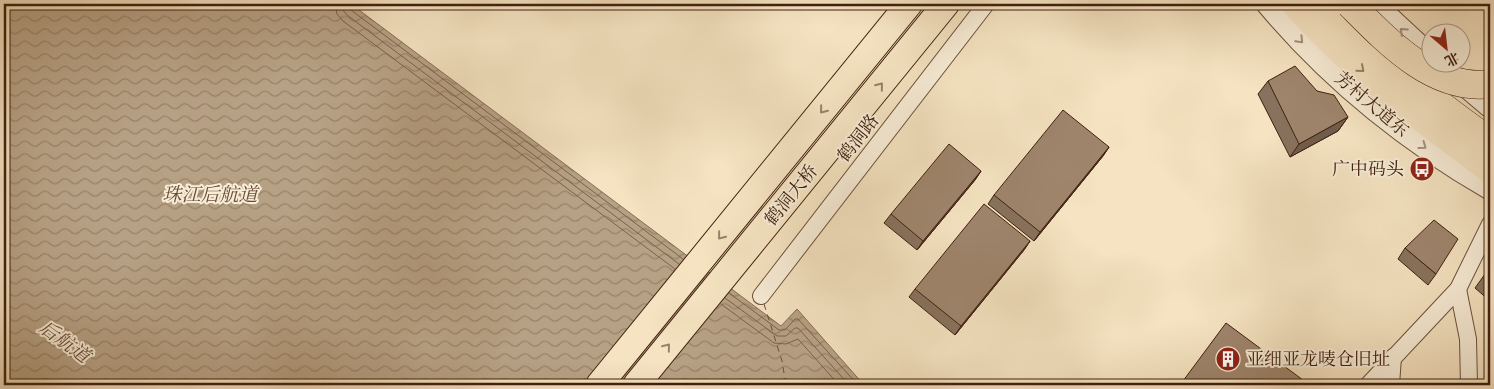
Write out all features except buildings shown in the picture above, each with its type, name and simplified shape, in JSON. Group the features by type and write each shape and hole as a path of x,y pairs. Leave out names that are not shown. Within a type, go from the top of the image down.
{"highway":[{"path":"1350,4 1389,41 1424,68 1462,83 1490,86"},
{"name":"芳村大道东","path":"1311,10 1350,31 1388,65 1490,142"},
{"name":"芳村大道东","path":"1311,10 1339,51 1380,86 1490,169"}],"main road":[{"name":"鹤洞大桥","path":"599,385 909,4"},
{"name":"鹤洞大桥","path":"636,385 946,4"}],"street":[{"name":"鹤洞路","path":"761,296 986,4"},
{"name":"芳村大道东","path":"1267,4 1305,45 1367,102 1444,161 1490,189"},
{"path":"1375,4 1422,48"},
{"path":"1449,72 1490,107"},
{"path":"1461,72 1490,86"},
{"path":"1368,385 1458,289 1490,224"},
{"path":"1458,289 1468,339 1469,385"},
{"path":"1390,385 1393,357"}],"water":[{"name":"珠江后航道","path":"4,4 351,4 781,326 797,309 864,385 4,385"}],"ferry route":[{"path":"764,304 782,361 786,385"}],"place":[{"name":"广中码头","path":"1422,169"},
{"name":"亚细亚龙唛仓旧址","path":"1228,359"}],"water label":[{"name":"后航道","path":"65,341"}]}
